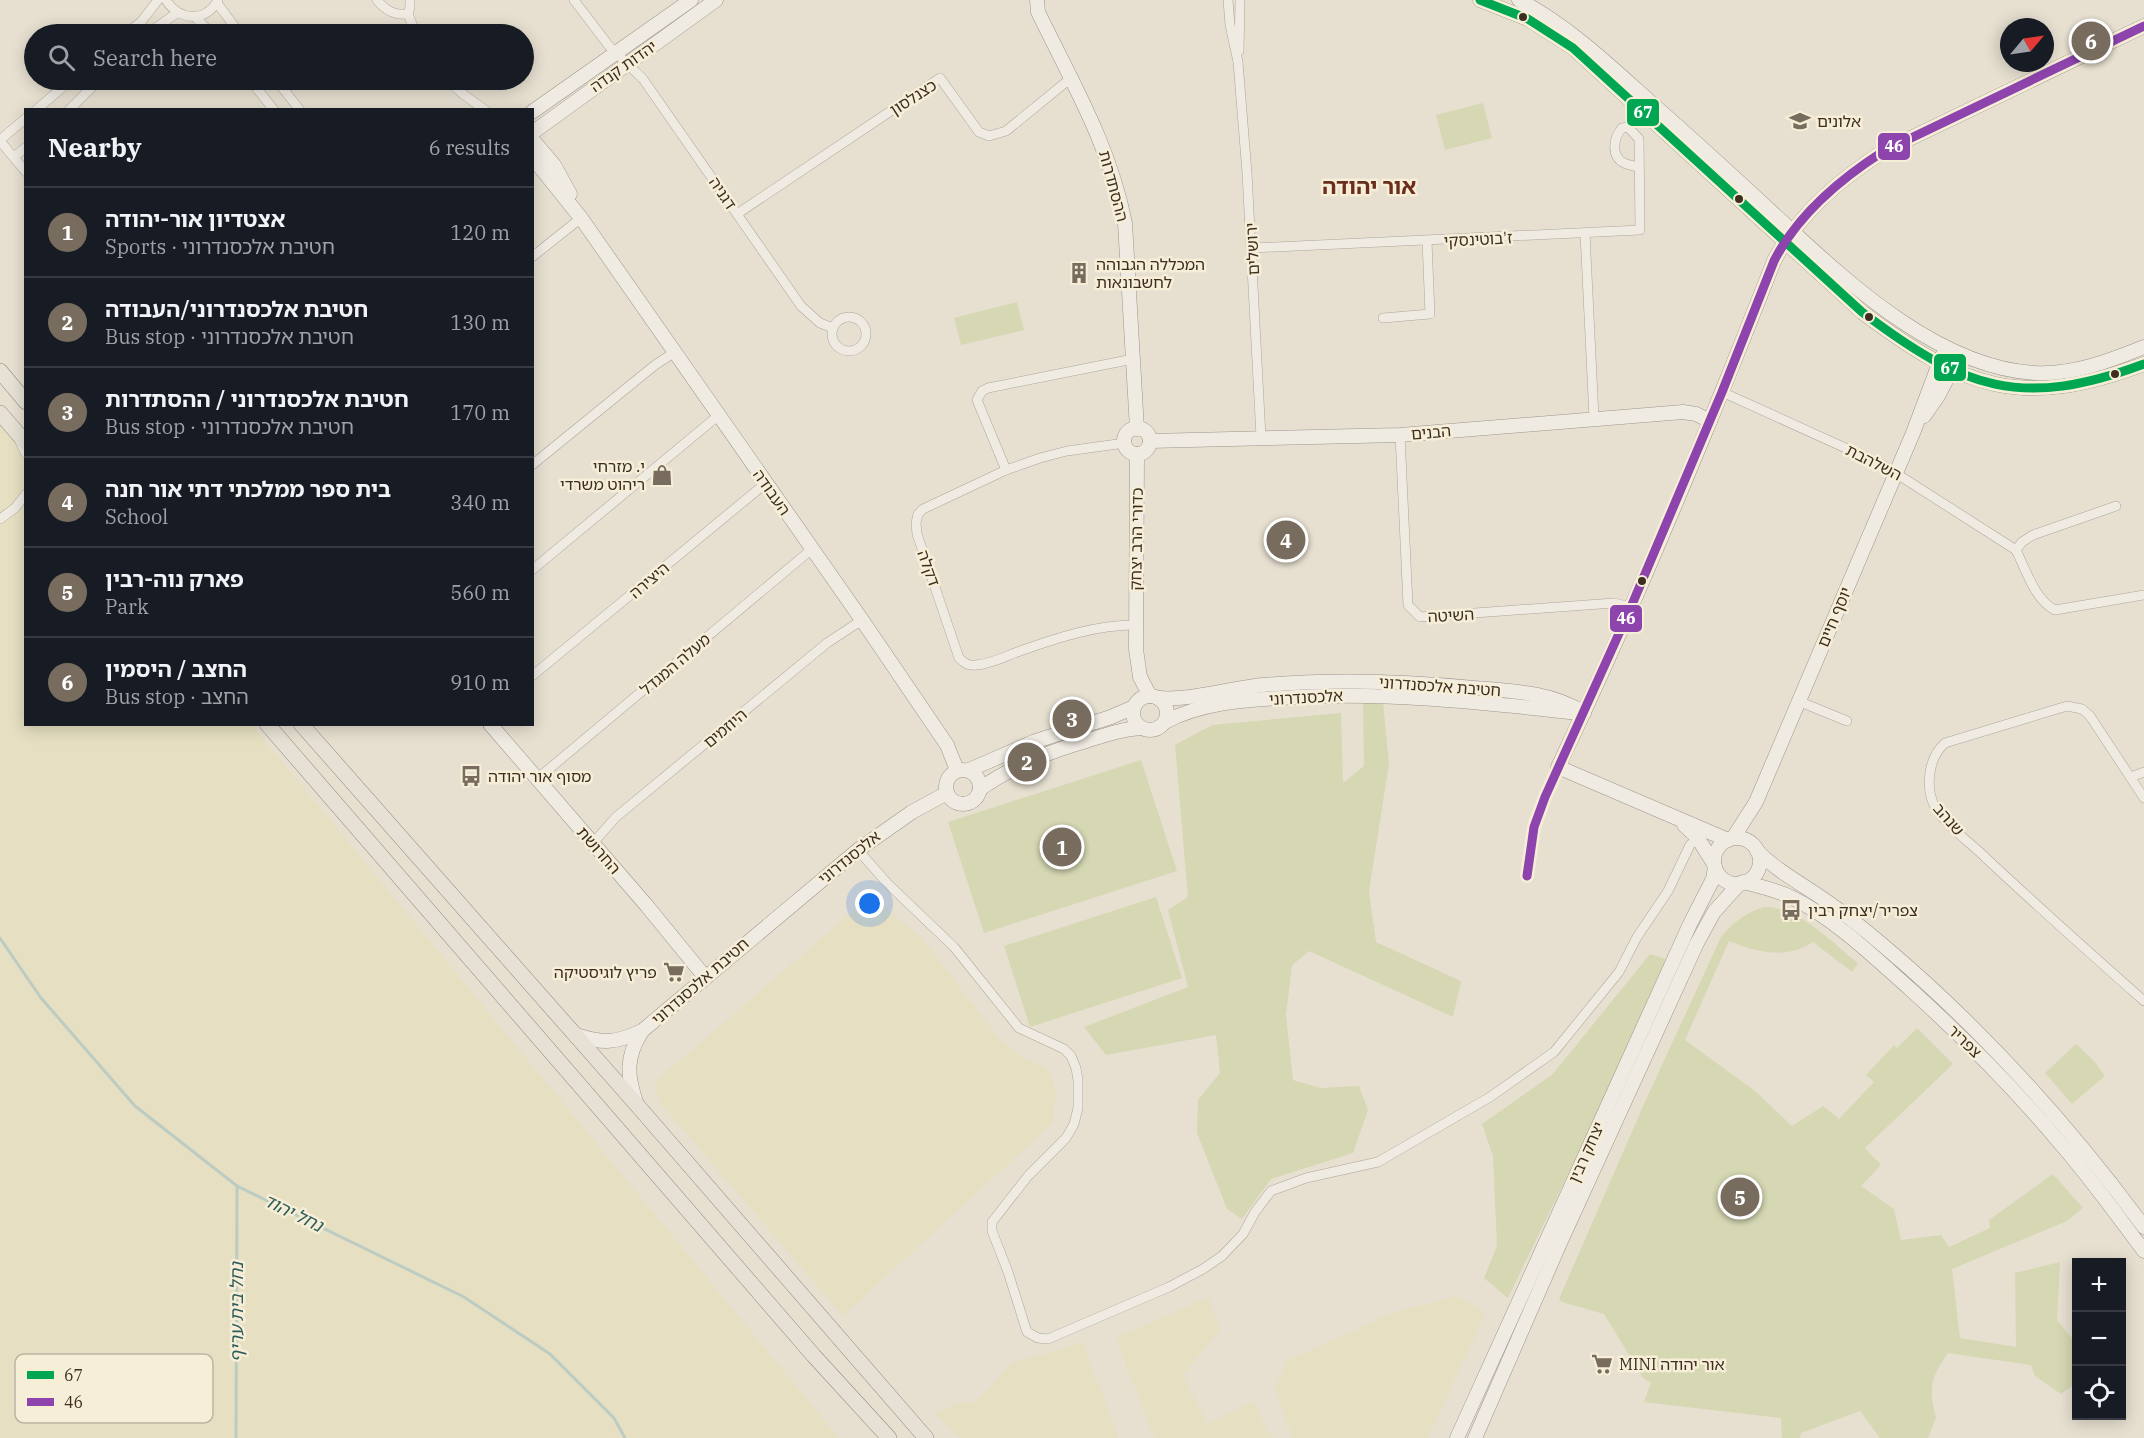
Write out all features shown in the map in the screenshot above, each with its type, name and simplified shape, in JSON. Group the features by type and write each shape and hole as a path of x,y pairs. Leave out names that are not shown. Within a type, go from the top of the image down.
{"main road":[{"path":"0,370 24,400"},
{"path":"0,413 21,437"},
{"path":"269,726 814,1356 889,1438"},
{"path":"303,726 576,1035 926,1438"}],"street":[{"path":"138,24 158,0"},
{"path":"166,0 177,13 195,17 202,24"},
{"path":"377,0 389,11 396,14 408,14"},
{"path":"410,0 408,14 412,24"},
{"name":"דגניה","path":"574,0 616,53 643,79 801,306 820,323 833,328"},
{"name":"יהדות קנדה","path":"534,111 691,0"},
{"name":"יהדות קנדה","path":"534,132 716,0"},
{"name":"ההסתדרות","path":"1037,0 1038,12 1102,142 1119,191 1125,223 1137,429"},
{"path":"1046,28 1048,0"},
{"name":"ירושלים","path":"1228,0 1230,25 1238,62"},
{"name":"ירושלים","path":"1240,0 1238,62 1252,248 1261,437"},
{"path":"1480,0 1528,19 1573,48 1788,236 1868,299 1907,325 1953,350 2014,371 2057,373 2102,363 2144,347"},
{"path":"1519,0 1564,28 1603,59 1788,236 1862,312 1938,364 1992,384 2046,388 2081,384 2144,364"},
{"path":"195,17 211,10 217,2 233,24"},
{"path":"161,24 177,13"},
{"path":"1527,876 1534,827 1558,767 1631,607 1722,392 1774,261 1788,236 1812,209 1845,178 1884,151 2144,26"},
{"name":"כצנלסון","path":"737,214 940,78 979,132 989,136 1006,131 1071,78"},
{"path":"38,108 59,90"},
{"path":"71,108 89,90"},
{"path":"258,90 272,108"},
{"path":"284,90 298,108"},
{"path":"458,90 481,108"},
{"path":"24,120 0,141 24,170"},
{"name":"העבודה","path":"534,141 554,165 581,218"},
{"path":"14,158 24,149"},
{"name":"העבודה","path":"534,159 581,218 862,620 963,770"},
{"name":"ז'בוטינסקי","path":"1252,248 1640,230 1638,166"},
{"path":"534,255 581,218"},
{"path":"1585,233 1594,418"},
{"path":"1383,318 1430,314 1427,241"},
{"name":"יוסף חיים","path":"1731,839 1756,802 1913,433 1938,364 1953,350"},
{"name":"יוסף חיים","path":"1913,433 1952,370 1953,350"},
{"path":"534,463 655,365 675,352"},
{"path":"1006,470 977,400 982,391 1133,359"},
{"name":"השלהבת","path":"1722,392 1896,472 2016,550"},
{"name":"הבנים","path":"1150,441 1400,435 1683,412 1696,414 1710,421"},
{"path":"534,568 719,415"},
{"path":"1137,429 1146,432 1150,441 1146,451 1137,454 1127,449 1125,443 1128,433 1137,429"},
{"name":"השיטה","path":"1400,435 1408,605 1420,617 1614,603 1631,607"},
{"name":"דקלה","path":"1125,443 1066,452 1006,470 930,503 918,514 916,523 917,534 960,658 965,664 974,666 1076,633 1113,626 1135,625"},
{"name":"כדורי הרב יצחק","path":"1135,625 1137,454"},
{"name":"היצירה","path":"534,674 766,483"},
{"path":"4,517 24,497"},
{"path":"2116,506 2033,536 2022,542 2016,550 2039,596 2055,610 2144,596"},
{"path":"4,517 24,510"},
{"name":"מעלה המגדל","path":"537,779 812,549"},
{"name":"היוזמים","path":"593,843 616,818 827,643 862,620"},
{"path":"1135,625 1135,675 1145,701"},
{"name":"חטיבת אלכסנדרוני","path":"963,770 1033,742 1111,717 1145,701 1175,699 1273,684 1403,682 1536,694 1569,704 1584,713"},
{"name":"אלכסנדרוני","path":"1165,722 1193,710 1264,699 1351,695 1450,699"},
{"name":"חטיבת אלכסנדרוני","path":"1450,699 1584,713"},
{"path":"980,789 978,778 963,770 948,777 947,793 954,802 965,804 975,800 980,789 1028,761 1119,731 1141,728 1152,731 1158,729 1165,722 1166,706 1145,701"},
{"path":"1141,728 1133,716 1145,701"},
{"path":"1798,701 1847,722"},
{"name":"שנהב","path":"2144,798 2090,716 2082,709 2067,706 1945,743 1935,756 1928,787 1931,799 1941,815 2022,892 2144,1001"},
{"name":"החרושת","path":"492,726 705,977"},
{"path":"1558,767 1672,817 1702,834 1746,840 1757,850 1760,859 1757,870 1750,879 1742,883 1723,879 1702,834"},
{"path":"2131,777 2144,771"},
{"name":"אלכסנדרוני","path":"758,931 858,849 912,812 947,793"},
{"name":"יוסף חיים","path":"1756,802 1753,825 1757,850"},
{"path":"858,849 887,883 954,947 1019,1028 1064,1049 1071,1056 1076,1068 1078,1108 1074,1124 1066,1138 1028,1176 992,1222 992,1231 1028,1332 1038,1338 1048,1339 1169,1287 1222,1256 1243,1234 1255,1212 1271,1191 1306,1179 1378,1162 1490,1096 1554,1052 1619,972 1637,937 1668,891 1690,846 1702,834"},
{"path":"1715,865 1718,848 1731,839"},
{"name":"צפריר","path":"1757,850 1775,868 1833,906 1866,932 1970,1024 2056,1116 2144,1227"},
{"name":"יצחק רבין","path":"1457,1438 1685,935 1713,879 1715,865"},
{"name":"צפריר","path":"1742,883 1781,893 1804,904 1863,948 1930,1008 1984,1059 2048,1129 2144,1251"},
{"name":"יצחק רבין","path":"1475,1438 1697,943 1714,912 1742,883"},
{"name":"חטיבת אלכסנדרוני","path":"637,1105 629,1067 635,1043 642,1031 758,931"},
{"name":"חטיבת אלכסנדרוני","path":"576,1035 596,1041 612,1042 642,1031"}],"shaded area":[{"path":"0,419 24,449 24,726 253,726 839,1438 0,1438"},
{"path":"862,903 884,907 921,937 998,1037 1019,1055 1045,1067 1052,1077 1056,1090 1053,1123 843,1316 660,1103 654,1083"},
{"path":"1455,1296 1486,1312 1428,1438 1293,1438 1275,1389 1287,1361 1392,1313"},
{"path":"1208,1297 1220,1330 1183,1375 1207,1424 1252,1401 1273,1438 1154,1438 1116,1338"},
{"path":"1083,1342 1119,1438 961,1438 934,1414 958,1403 976,1401 1012,1363"}],"green space":[{"path":"1483,103 1492,138 1445,150 1436,115"},
{"path":"1017,302 1024,330 961,345 954,318"},
{"path":"1363,701 1383,702 1389,764 1369,891 1376,942 1461,981 1453,1017 1309,951 1292,965 1286,1015 1293,1080 1321,1088 1359,1086 1368,1110 1353,1153 1271,1179 1242,1219 1227,1209 1197,1133 1198,1100 1220,1073 1216,1035 1106,1055 1084,1027 1188,987 1168,910 1188,897 1175,745 1212,725 1341,713 1343,783 1364,766"},
{"path":"1141,760 1177,871 984,933 948,822"},
{"path":"1156,897 1182,978 1030,1027 1004,946"},
{"path":"1764,907 1777,908 1802,919 1858,963 1852,972 1813,942 1792,951 1771,952 1729,941 1685,1040 1755,1091 1792,1126 1823,1106 1839,1119 1874,1082 1866,1075 1894,1045 1897,1048 1917,1028 1953,1064 1865,1148 1881,1165 1861,1186 1894,1209 1901,1240 1941,1235 1949,1247 1990,1228 1989,1220 2053,1174 2083,1208 2067,1221 1952,1269 1960,1338 2016,1347 2015,1273 2060,1262 2057,1320 2072,1338 2072,1386 2061,1394 2035,1376 2031,1365 1948,1353 1933,1383 1932,1398 1936,1417 1928,1438 1880,1438 1860,1411 1801,1433 1800,1438 1782,1438 1781,1418 1644,1402 1651,1383 1643,1378 1604,1314 1562,1302 1559,1299 1644,1104 1721,937 1730,927"},
{"path":"1650,954 1671,961 1508,1298 1484,1278 1497,1246 1493,1156 1482,1124 1553,1074"},
{"path":"2076,1044 2094,1061 2105,1076 2072,1104 2045,1073"}],"waterway":[{"name":"נחל יהוד","path":"0,938 41,998 135,1106 237,1186 464,1297 550,1354 614,1418 625,1438"},
{"name":"נחל בית עריף","path":"236,1438 237,1186"}],"transit line":[{"name":"67","path":"1480,0 1528,19 1573,48 1862,312 1932,359 1964,374 1995,384 2028,388 2062,386 2101,378 2144,364"},
{"name":"46","path":"1527,876 1534,827 1545,797 1631,607 1722,392 1774,261 1795,228 1836,186 1884,151 2144,26"}],"place":[{"name":"החצב / היסמין","path":"2091,41"},
{"name":"אלונים","path":"1800,121"},
{"name":"המכללה הגבוהה לחשבונאות","path":"1079,273"},
{"name":"י. מזרחי ריהוט משרדי","path":"662,475"},
{"name":"בית ספר ממלכתי דתי אור חנה","path":"1286,540"},
{"name":"חטיבת אלכסנדרוני / ההסתדרות","path":"1072,719"},
{"name":"חטיבת אלכסנדרוני/העבודה","path":"1027,762"},
{"name":"מסוף אור יהודה","path":"471,776"},
{"name":"אצטדיון אור-יהודה","path":"1062,847"},
{"name":"צפריר/יצחק רבין","path":"1791,910"},
{"name":"פריץ לוגיסטיקה","path":"674,972"},
{"name":"פארק נוה-רבין","path":"1740,1197"},
{"name":"MINI אור יהודה","path":"1602,1364"}],"district":[{"name":"אור יהודה","path":"1369,186"}]}
